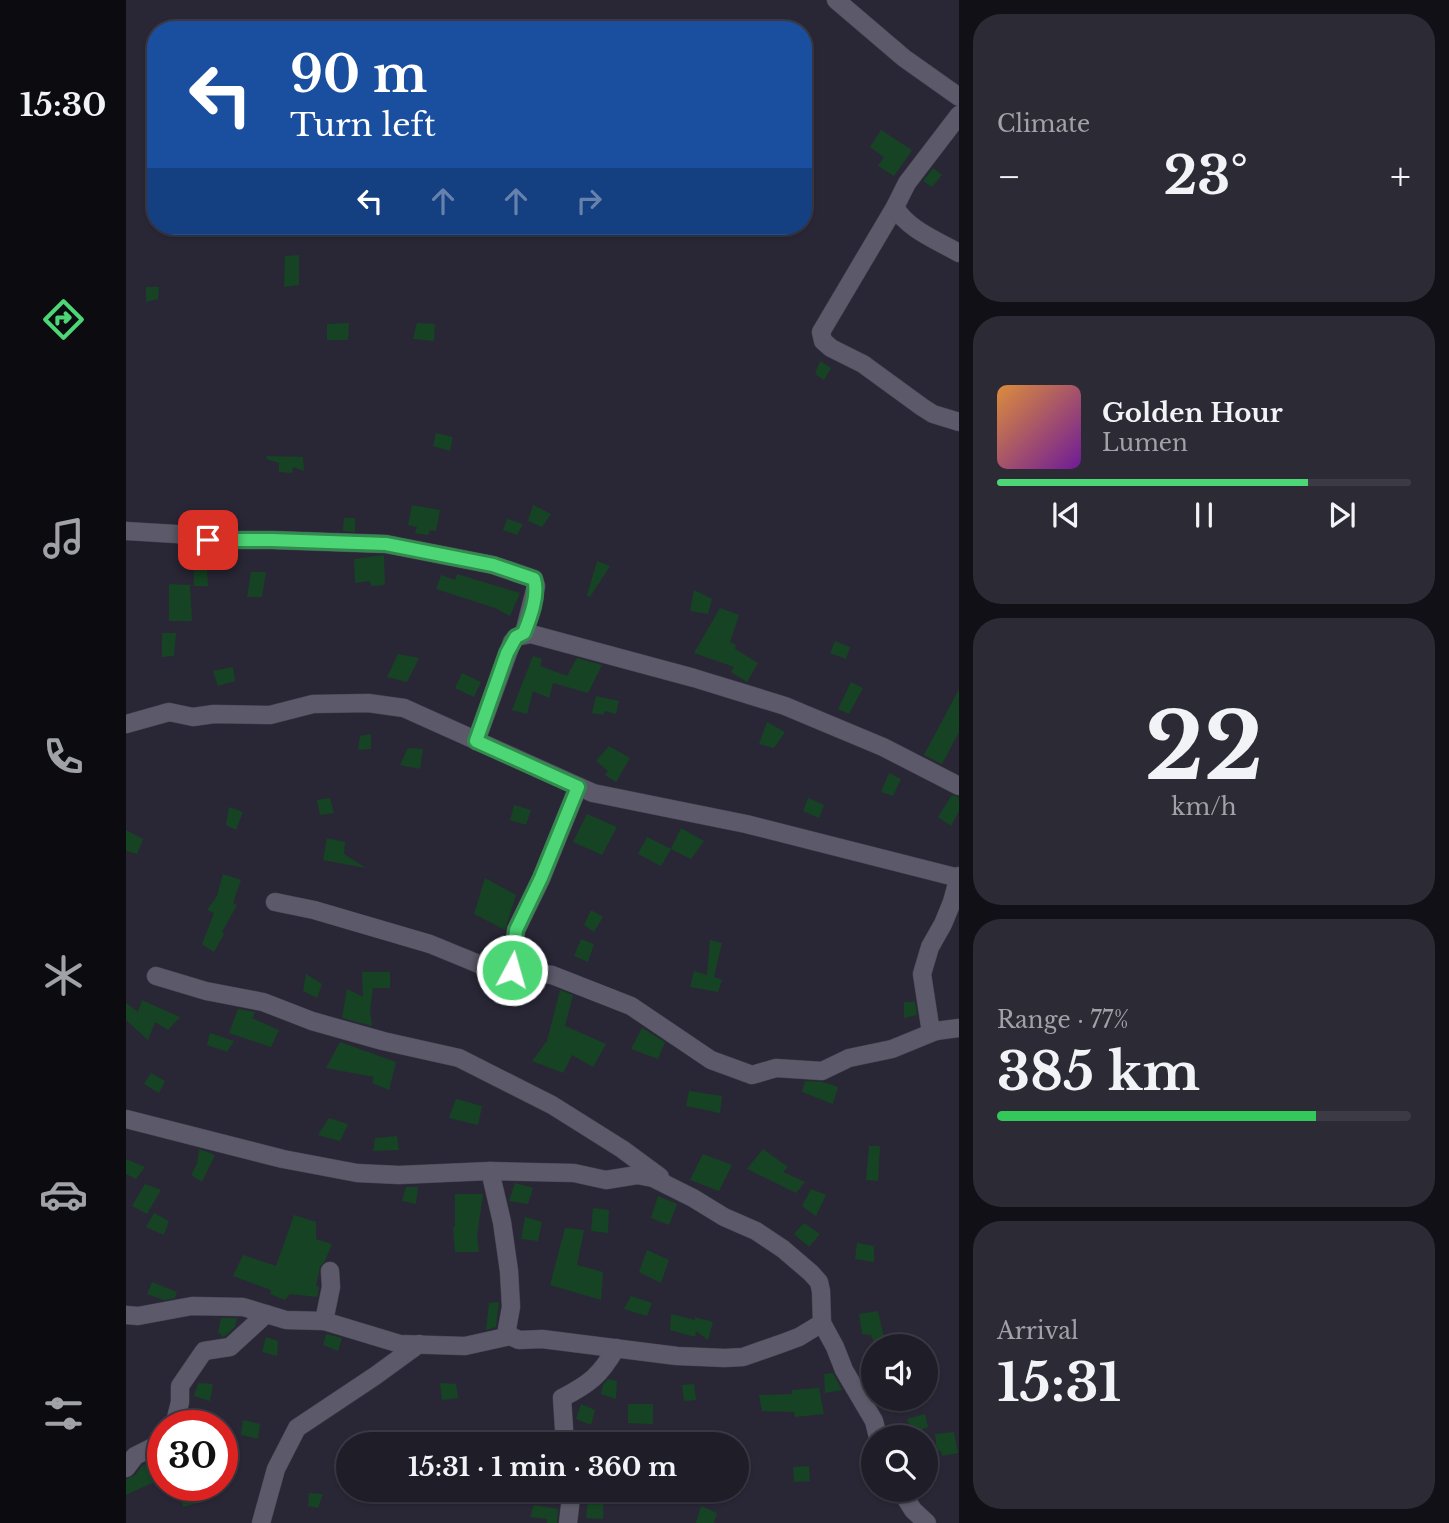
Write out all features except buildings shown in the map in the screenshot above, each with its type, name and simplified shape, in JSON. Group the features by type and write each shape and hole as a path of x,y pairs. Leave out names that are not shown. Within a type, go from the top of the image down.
{"street":[{"path":"836,0 904,58 959,97"},
{"path":"959,115 907,183 821,332 823,341 831,348 863,364 933,414 959,422"},
{"path":"895,207 900,216 915,227 959,253"},
{"path":"126,531 176,534 208,540 386,544 493,565 534,579 536,586 524,633"},
{"path":"476,741 507,653 516,637 524,633 682,674 785,706 883,747 959,786"},
{"path":"126,724 169,712 193,717 214,714 270,715 313,704 368,703 404,708 578,787 616,799 747,824 959,878 943,924 930,947 922,974 926,1013 930,1026 936,1031"},
{"path":"512,970 516,930 541,878 578,787"},
{"path":"275,902 314,910 430,944 486,967 552,975 631,1006 711,1060 752,1075 776,1068 822,1071 849,1058 892,1049 936,1031 959,1028"},
{"path":"156,976 206,991 263,1002 312,1021 383,1041 459,1058 552,1105 622,1149 677,1189 724,1217 756,1231 783,1249 819,1282 822,1323 844,1370 875,1425"},
{"path":"126,1119 271,1156 357,1172 399,1175 490,1171 574,1173 606,1180 637,1175 653,1178 677,1189"},
{"path":"490,1171 502,1222 509,1271 511,1307 507,1329 510,1336"},
{"path":"324,1321 331,1287 330,1271"},
{"path":"126,1315 192,1306 243,1307 286,1320 324,1321 400,1343 465,1346 510,1336 519,1340 542,1339 677,1356 743,1356 799,1337 822,1323"},
{"path":"178,1410 180,1385 204,1351 230,1348 266,1314"},
{"path":"261,1523 276,1469 297,1428 419,1344"},
{"path":"564,1432 562,1398 588,1385 606,1366 616,1348"},
{"path":"126,1468 135,1456 147,1450"},
{"path":"568,1523 570,1502"},
{"path":"909,1502 927,1523"}],"route":[{"path":"208,540 386,544 457,556 529,575 534,579 536,586 524,633 516,637 507,653 476,741 578,787 541,878 516,930 512,970"}]}
